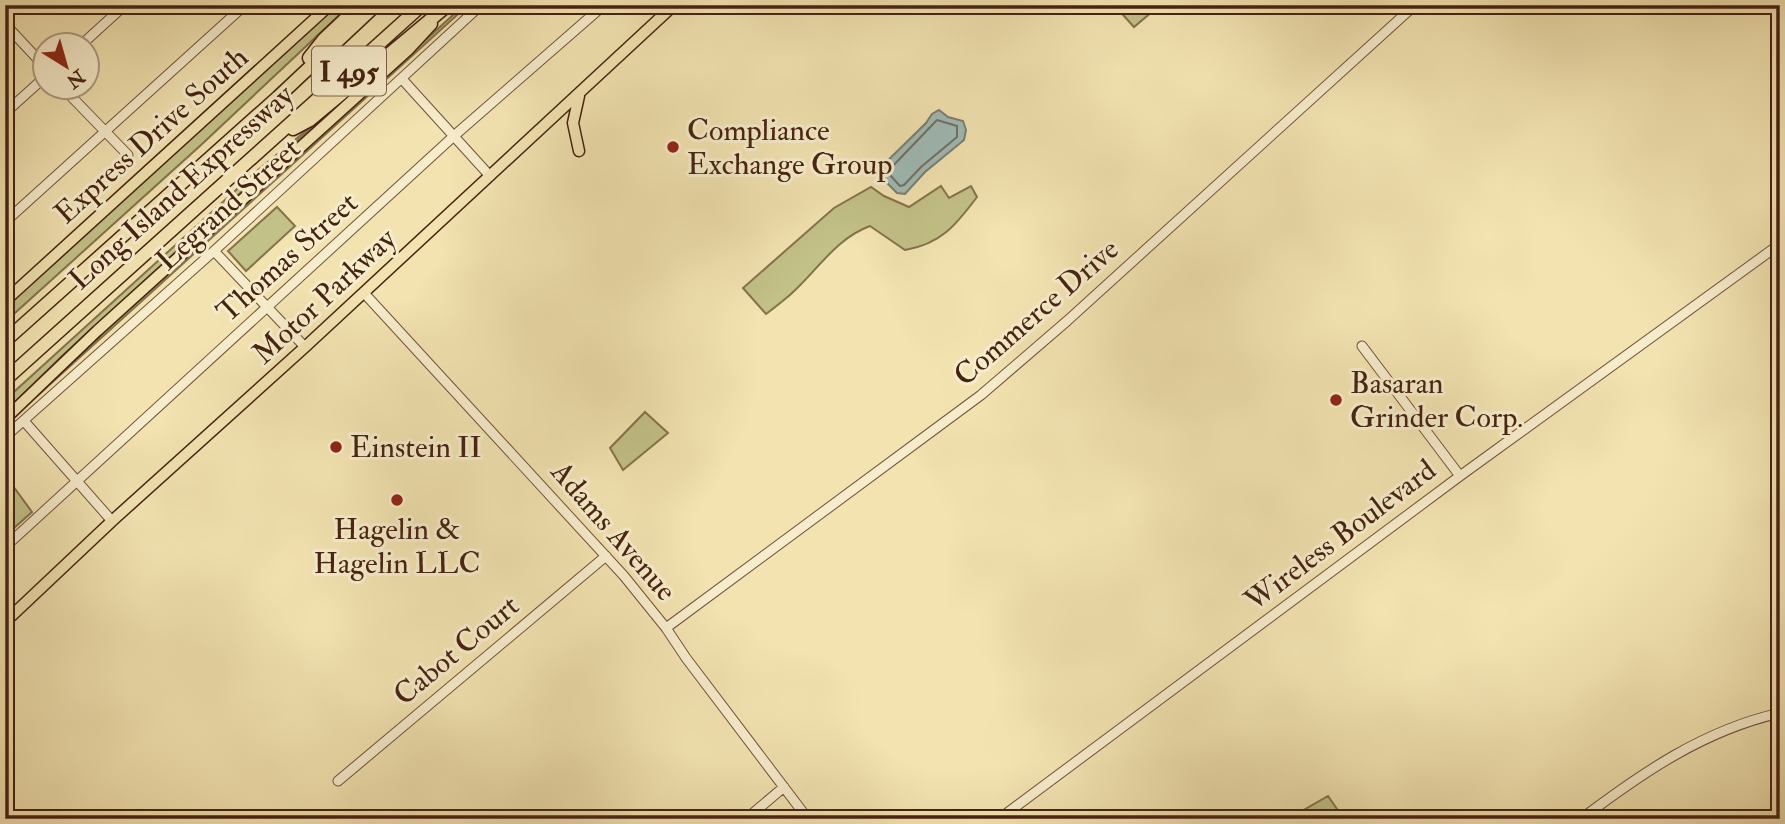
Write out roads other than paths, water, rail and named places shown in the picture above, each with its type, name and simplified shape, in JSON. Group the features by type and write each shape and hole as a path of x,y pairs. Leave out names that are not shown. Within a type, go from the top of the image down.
{"highway":[{"path":"278,97 324,39 360,5"},
{"name":"Long Island Expressway","path":"5,341 278,97 376,5"},
{"name":"Long Island Expressway","path":"5,380 422,5"},
{"path":"278,137 310,120 449,5"}],"main road":[{"name":"Express Drive South","path":"5,301 330,5"},
{"path":"5,419 97,331 408,50 449,5"},
{"name":"Motor Parkway","path":"5,621 306,347 674,5"},
{"path":"579,151 573,122 581,92"}],"street":[{"path":"95,32 125,5"},
{"path":"5,222 244,5"},
{"name":"Legrand Street","path":"5,437 214,251 481,5"},
{"name":"Thomas Street","path":"5,547 455,135 604,5"},
{"name":"Commerce Drive","path":"666,628 981,395 1068,321 1415,5"},
{"path":"5,24 32,53"},
{"path":"402,79 491,176"},
{"path":"5,113 32,89"},
{"path":"77,102 128,155"},
{"name":"Wireless Boulevard","path":"999,819 1460,476 1780,244"},
{"path":"214,251 306,347"},
{"name":"Adams Avenue","path":"364,293 606,556 666,628 808,819"},
{"path":"1362,346 1460,476"},
{"path":"24,421 112,521"},
{"name":"Cabot Court","path":"338,781 606,556"},
{"path":"1581,819 1640,775 1680,751 1730,729 1780,713"},
{"path":"746,819 784,787"}],"water":[{"path":"939,110 948,117 963,121 966,130 964,140 925,172 905,194 897,193 876,172"}],"place":[{"name":"Compliance Exchange Group","path":"673,147"},
{"name":"Basaran Grinder Corp.","path":"1336,400"},
{"name":"Einstein II","path":"336,447"},
{"name":"Hagelin & Hagelin LLC","path":"397,500"}]}
